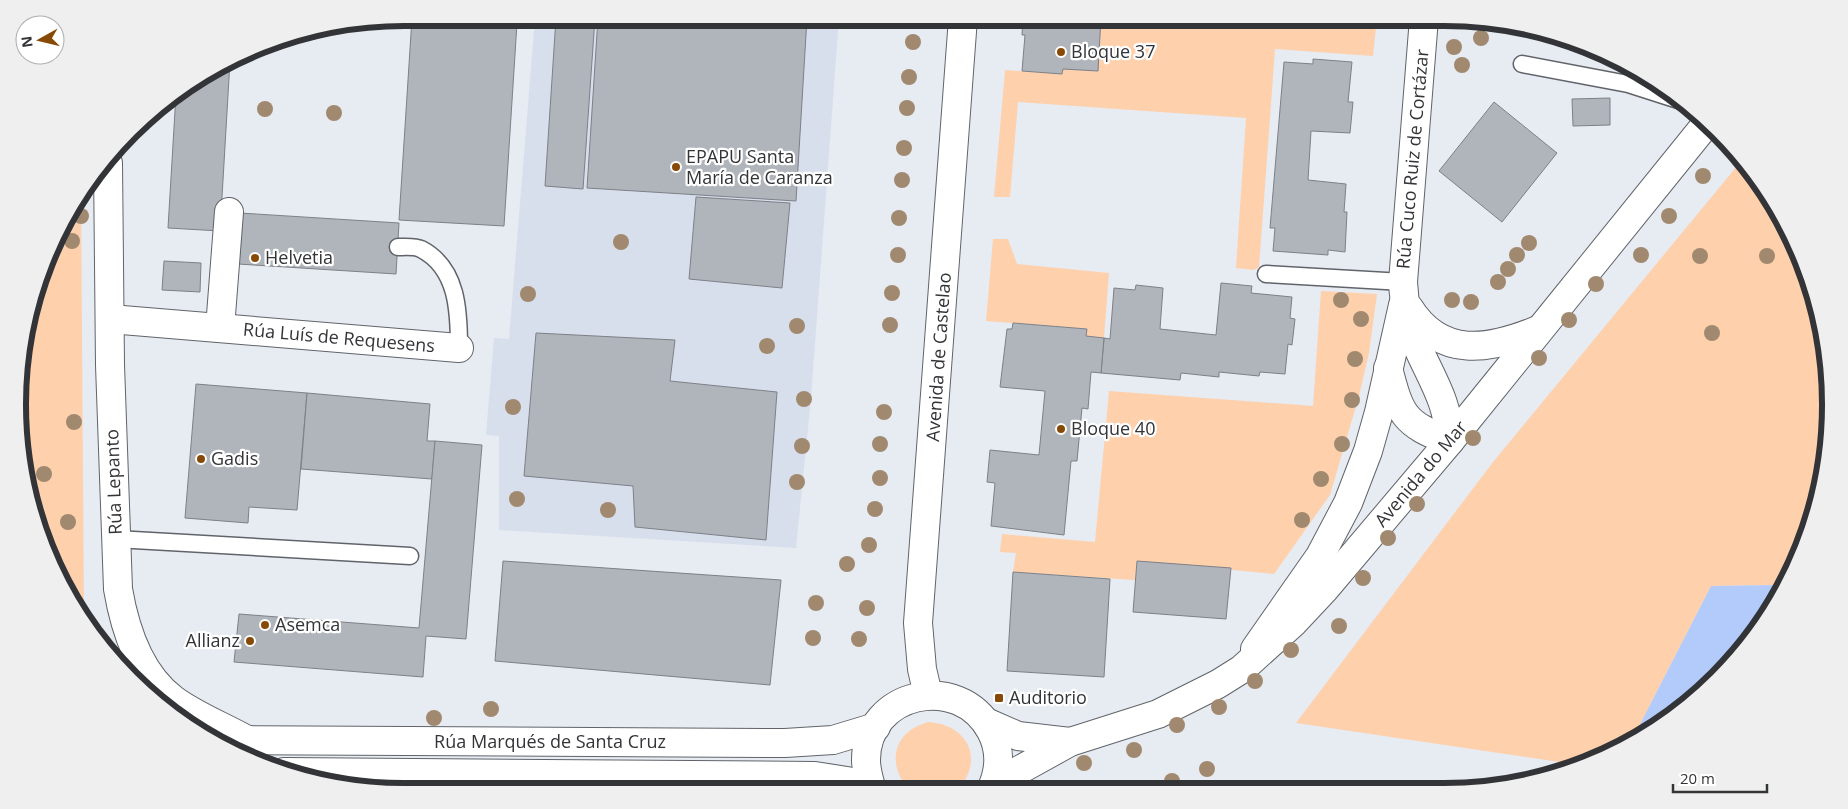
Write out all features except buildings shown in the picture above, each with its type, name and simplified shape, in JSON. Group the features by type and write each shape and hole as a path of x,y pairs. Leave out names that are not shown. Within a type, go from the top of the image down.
{"street":[{"name":"Avenida de Castelao","path":"928,695 922,669 918,623 962,26"},
{"name":"Rúa Cuco Ruiz de Cortázar","path":"1404,291 1423,26"},
{"name":"Avenida do Mar","path":"1003,783 1014,773 1070,742 1158,714 1189,700 1242,669 1294,622 1324,590 1450,441 1702,128"},
{"name":"Rúa Lepanto","path":"108,169 116,539 118,589 123,622 135,651 153,678 174,699 236,740"},
{"name":"Rúa Luís de Requesens","path":"220,328 230,212"},
{"path":"1404,291 1416,320 1430,334 1455,344 1479,347 1508,342 1538,330"},
{"path":"1242,669 1320,556 1348,503 1368,451 1404,291"},
{"path":"1388,368 1396,397 1405,416 1423,432 1450,441 1449,422 1444,401 1413,337 1404,291"},
{"name":"Rúa Luís de Requesens","path":"110,319 459,348"},
{"path":"871,783 866,760 868,743 876,727 885,715 897,705 912,698 928,695 944,696 960,701 974,710 986,722 995,740 999,760 995,783"},
{"name":"Avenida do Mar","path":"986,722 1018,736 1070,742"},
{"name":"Rúa Marqués de Santa Cruz","path":"236,740 785,743 833,740 876,727"},
{"name":"Rúa Marqués de Santa Cruz","path":"329,775 462,782 785,783 833,778 849,783"}],"lane":[{"path":"1522,64 1628,84 1660,94"},
{"path":"398,247 420,248 436,260 450,279 456,300 459,348"},
{"path":"1266,274 1404,291"},
{"path":"116,539 410,556"}],"shaded area":[{"name":"EPAPU Santa María de Caranza","path":"534,26 838,26 811,398 796,548 499,530 499,436 486,435 494,338 509,339"},
{"path":"1100,26 1376,26 1373,56 1275,49 1259,267 1254,270 1236,268 1246,118 1018,102 1010,197 994,197 1005,70 1062,74 1063,69 1097,71"},
{"path":"1737,166 1771,215 1793,260 1809,307 1819,355 1822,404 1819,454 1802,526 1776,585 1711,586 1638,729 1611,744 1565,763 1296,723 1493,462"},
{"path":"81,208 84,605 65,572 46,526 39,502 29,454 26,404 29,355 39,307 55,260"},
{"path":"993,239 1008,239 1017,264 1109,273 1104,338 1086,336 1086,329 986,321"},
{"path":"1321,291 1377,294 1369,353 1359,396 1330,495 1274,574 1137,561 1135,580 1013,572 1016,553 1000,552 1002,534 1095,542 1109,391 1313,406"},
{"path":"928,722 942,724 962,736 971,756 970,767 963,783 904,783 897,769 897,750 907,733"}],"water":[{"path":"1776,585 1744,635 1711,672 1674,705 1638,729 1711,586"}],"place":[{"name":"Bloque 37","path":"1061,52"},
{"name":"EPAPU Santa María de Caranza","path":"676,167"},
{"name":"Helvetia","path":"255,258"},
{"name":"Bloque 40","path":"1061,429"},
{"name":"Gadis","path":"201,459"},
{"name":"Asemca","path":"265,625"},
{"name":"Allianz","path":"250,641"},
{"name":"Auditorio","path":"999,698"}]}
